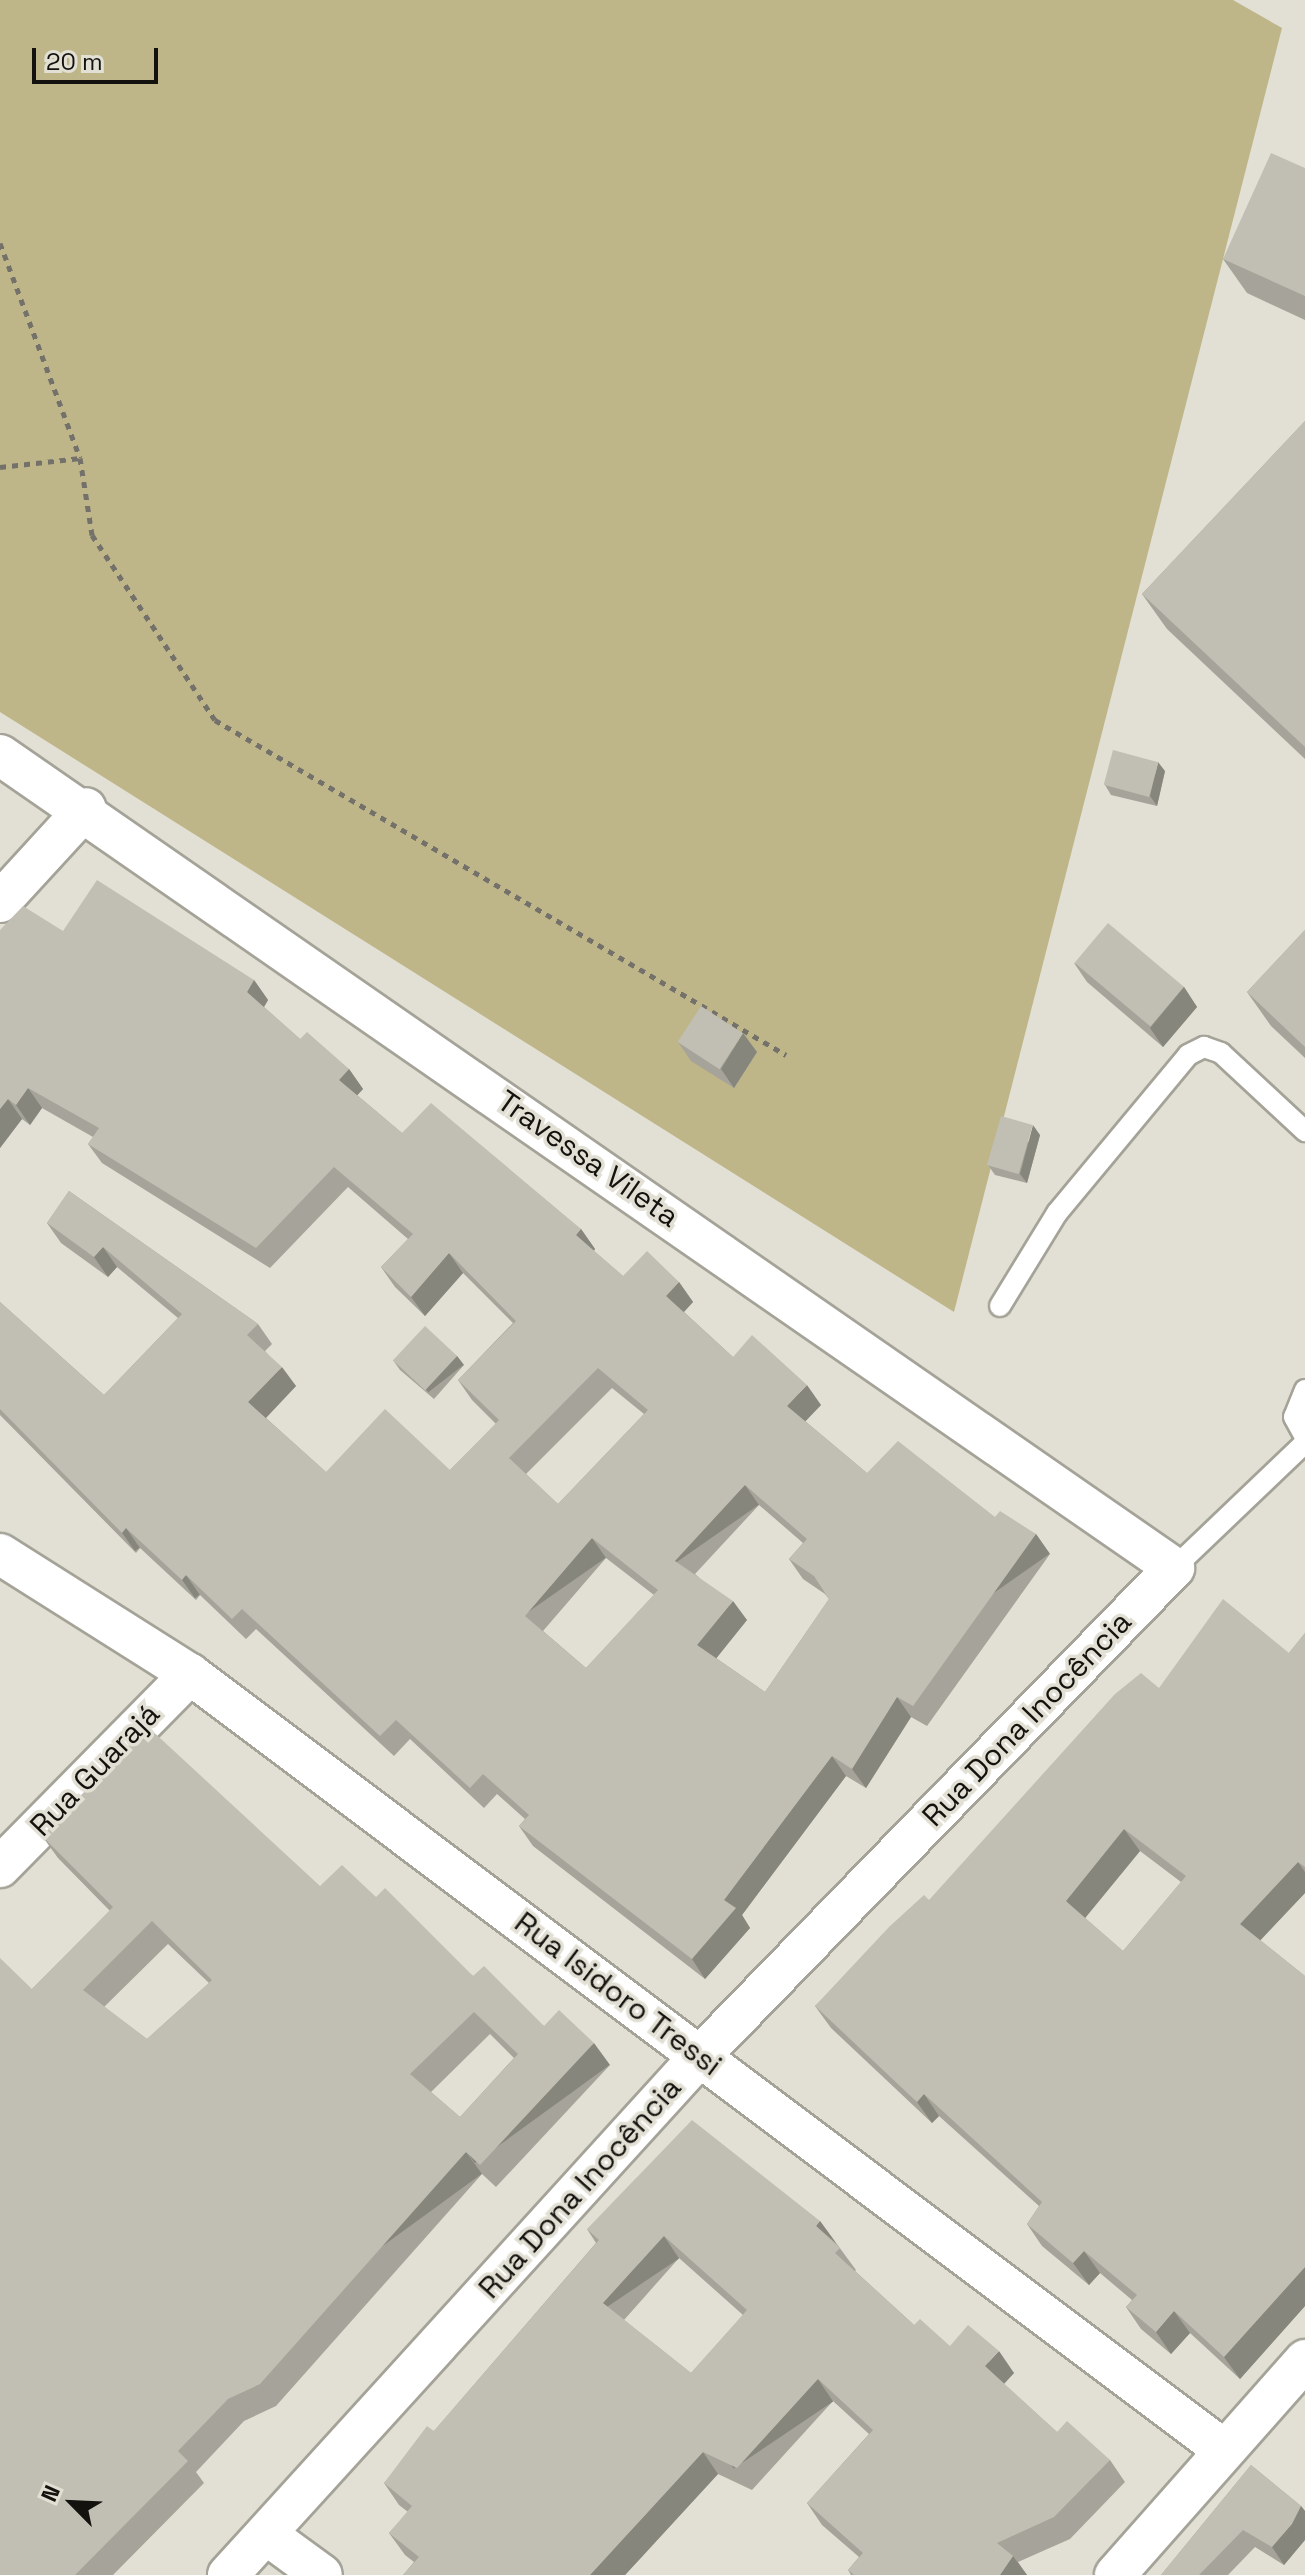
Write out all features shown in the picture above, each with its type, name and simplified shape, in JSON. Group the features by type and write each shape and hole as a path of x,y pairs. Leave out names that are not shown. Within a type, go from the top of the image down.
{"street":[{"name":"Travessa Vileta","path":"0,755 86,808 1174,1568"},
{"path":"0,902 86,808"},
{"name":"Rua Isidoro Tressi","path":"0,1554 190,1674 1224,2450"},
{"name":"Rua Dona Inocência","path":"228,2575 701,2055 1174,1568"},
{"name":"Rua Guarajá","path":"0,1867 190,1674"},
{"path":"1115,2575 1305,2360"},
{"path":"266,2534 322,2575"}],"lane":[{"path":"1000,1306 1057,1213 1188,1055 1204,1047 1221,1053 1305,1131"},
{"path":"1174,1568 1305,1440 1294,1417 1305,1390"}],"path":[{"path":"0,243 80,458 92,535 215,720 786,1055"},
{"path":"0,467 80,458"}],"shaded area":[{"path":"0,0 1233,0 1282,28 954,1312 0,712"}],"building":[{"path":"1271,153 1305,168 1305,296 1223,259"},
{"path":"1305,421 1305,747 1142,594"},
{"path":"1113,750 1158,762 1149,797 1104,785"},
{"path":"97,880 254,980 247,992 300,1039 307,1032 349,1069 339,1080 402,1133 431,1103 581,1229 576,1235 623,1276 647,1251 679,1282 666,1296 733,1357 752,1335 807,1385 787,1406 867,1473 898,1441 995,1517 1000,1511 1036,1534 913,1706 897,1697 852,1769 832,1756 724,1900 736,1908 692,1959 519,1826 529,1815 483,1774 470,1788 396,1720 380,1736 242,1609 232,1619 186,1575 182,1580 126,1528 122,1533 0,1409 0,1302 104,1395 182,1314 103,1247 94,1257 47,1223 69,1191 258,1324 247,1335 282,1367 248,1402 326,1472 385,1409 450,1470 499,1420 458,1380 516,1321 449,1253 411,1297 381,1267 413,1234 334,1167 256,1248 88,1144 99,1128 28,1088 16,1105 8,1099 0,1109 0,930 23,906 63,931","holes":["598,1368 648,1410 558,1504 509,1458","745,1485 807,1539 789,1559 814,1576 829,1599 765,1692 697,1645 733,1601 675,1561","592,1538 658,1590 586,1668 525,1616"]},
{"path":"1108,923 1184,987 1150,1026 1075,963"},
{"path":"1305,930 1305,1047 1247,992"},
{"path":"701,1006 743,1033 720,1069 678,1042"},
{"path":"1001,1116 1033,1125 1019,1174 987,1165"},
{"path":"425,1326 457,1356 425,1390 393,1360"},
{"path":"1223,1599 1289,1653 1305,1633 1305,1867 1298,1862 1240,1924 1305,1976 1305,2267 1224,2357 1174,2311 1156,2332 1126,2307 1137,2295 1084,2251 1073,2263 1027,2224 1042,2202 924,2094 917,2102 815,2006 889,1927 924,1895 929,1900 1115,1694 1141,1673 1159,1688","holes":["1124,1829 1186,1876 1123,1951 1066,1901"]},
{"path":"147,1726 320,1886 342,1865 376,1897 385,1888 473,1976 484,1966 544,2026 559,2010 594,2043 480,2165 466,2152 260,2384 228,2399 178,2451 188,2461 75,2575 0,2575 0,1958 32,1989 113,1907 42,1836","holes":["152,1921 212,1980 147,2039 83,1990","474,2012 518,2054 460,2117 410,2074"]},
{"path":"692,2120 820,2221 816,2226 840,2248 835,2253 914,2325 920,2319 950,2346 968,2325 999,2351 985,2366 1057,2432 1067,2421 1110,2460 1054,2517 997,2543 1013,2556 1000,2575 854,2575 848,2570 863,2553 807,2503 873,2430 818,2379 737,2468 703,2452 590,2575 403,2575 419,2557 389,2533 412,2506 384,2483 427,2426 434,2431 599,2240 587,2229","holes":["664,2236 747,2310 691,2373 603,2303"]},
{"path":"1251,2465 1301,2506 1292,2524 1272,2547 1243,2530 1199,2575 1161,2575"}]}
